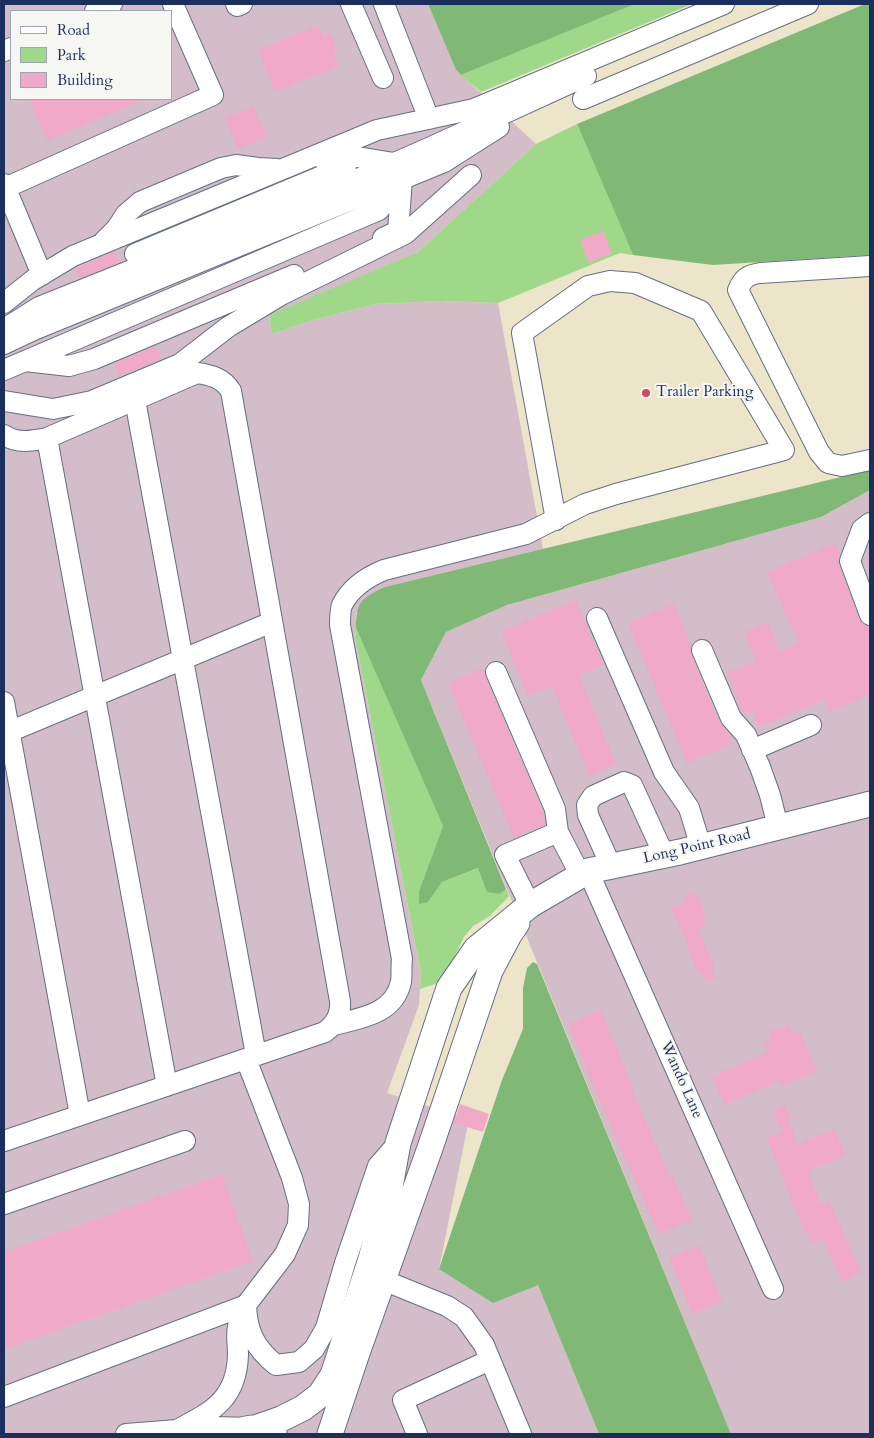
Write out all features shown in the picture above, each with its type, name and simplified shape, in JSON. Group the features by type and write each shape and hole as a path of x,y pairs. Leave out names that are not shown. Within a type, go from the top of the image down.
{"main road":[{"name":"Long Point Road","path":"246,1430 281,1420 303,1408 320,1395 333,1376 371,1259 390,1187 398,1142 449,988 476,949 530,905 594,871 701,847 870,804"},
{"path":"330,1434 490,971 509,935 530,905"},
{"path":"246,1430 268,1428 283,1434"}],"street":[{"path":"97,10 112,4"},
{"path":"42,275 4,186 213,95 173,4"},
{"path":"236,4 237,6 242,4"},
{"path":"7,303 42,275 73,256 376,130 474,109 724,4"},
{"path":"583,99 808,4"},
{"path":"383,78 354,12 385,7 429,119"},
{"path":"4,344 659,43 699,14"},
{"path":"7,303 345,155 387,169"},
{"path":"34,362 69,366 94,359 398,231 399,218 387,169"},
{"path":"4,319 48,297 387,169"},
{"path":"4,329 39,307 387,169"},
{"path":"4,335 375,182 387,169"},
{"path":"4,356 367,204 387,169"},
{"path":"4,370 34,362 380,210 387,169"},
{"path":"4,401 52,409 92,401 180,364 228,327 281,295 405,234 471,175"},
{"path":"870,266 760,273 748,276 741,283 738,290 819,452 828,463 842,466 870,460"},
{"path":"4,1141 325,1032 334,1025 376,1013 387,1007 397,995 401,981 402,958 340,625 342,606 355,587 366,578 384,570 526,534 556,520 585,504 616,494 784,450 701,311 635,283 610,281 588,286 522,333 556,520"},
{"path":"4,435 8,438 28,442 47,438 197,373 212,375 226,384 231,391 340,1001 340,1012 334,1025"},
{"path":"135,400 183,659 251,1057 299,1204 298,1225 286,1254 246,1304 237,1328 238,1355 235,1378 230,1391 204,1416 177,1430"},
{"path":"47,438 167,1086"},
{"path":"866,526 870,548"},
{"path":"866,526 850,562 870,615"},
{"path":"597,618 664,772 689,808 701,847"},
{"path":"6,733 272,622"},
{"path":"702,650 731,718 746,735 770,795 778,827"},
{"path":"496,672 555,809 558,832 594,871"},
{"path":"4,702 6,733 80,1115"},
{"path":"752,750 811,725"},
{"path":"594,871 587,805 593,796 624,782 632,785 664,855"},
{"path":"530,905 505,855 558,832"},
{"name":"Wando Lane","path":"594,871 773,1289"},
{"path":"4,1204 186,1141"},
{"path":"246,1304 246,1314 253,1339 262,1354 276,1365 299,1362 314,1349 326,1328 345,1263 378,1166 398,1142"},
{"path":"383,1280 447,1306 464,1317 484,1345 521,1434"},
{"path":"4,1397 246,1304"},
{"path":"417,1434 403,1400 490,1360"},
{"path":"126,1434 216,1427 246,1430"}],"shaded area":[{"path":"4,4 428,4 456,70 536,144 418,252 269,316 272,334 313,320 376,304 439,301 498,303 543,549 385,587 356,613 356,642 421,973 419,1005 387,1093 469,1119 439,1269 538,1285 599,1434 4,1434"},
{"path":"870,490 870,1434 731,1434 421,680 446,632 507,605 821,517"}],"green space":[{"path":"428,4 635,4 461,75 456,70"},
{"path":"635,4 692,4 481,92 461,75"},
{"path":"865,4 870,4 870,255 713,265 633,255 577,124"},
{"path":"577,124 633,255 620,253 498,303 439,301 376,304 313,320 272,334 269,315 418,252 536,144"},
{"path":"870,470 870,490 821,517 507,605 446,632 421,680 506,889 500,894 487,892 478,868 442,882 428,902 419,904 419,891 443,826 356,628 359,606 366,598 385,587"},
{"path":"356,628 443,826 419,891 428,902 442,882 479,868 500,894 506,889 509,896 490,916 473,926 464,937 444,978 435,984 420,989 421,973 356,642"},
{"path":"533,962 537,964 731,1434 599,1434 538,1285 493,1303 439,1269 502,1080 523,1029 523,988 527,968"}],"building":[{"path":"318,25 323,37 331,33 337,50 333,51 339,66 275,92 258,50"},
{"path":"29,100 142,100 47,141"},
{"path":"253,106 267,137 238,149 225,118"},
{"path":"603,231 612,253 589,263 580,240"},
{"path":"116,251 120,262 79,278 75,269"},
{"path":"156,346 161,359 120,376 115,363"},
{"path":"835,543 840,554 839,565 859,619 863,624 870,627 870,694 830,712 824,700 759,727 752,711 743,714 727,673 756,661 744,632 768,622 779,651 799,643 767,572"},
{"path":"576,600 603,665 579,675 616,764 589,776 552,686 528,696 501,631"},
{"path":"674,604 691,646 691,655 720,723 733,744 687,763 628,623"},
{"path":"482,668 543,812 545,825 514,838 448,683"},
{"path":"695,892 706,916 702,918 705,926 698,929 715,967 711,968 716,978 705,982 701,972 698,973 686,945 688,944 671,908 686,901 684,897"},
{"path":"601,1010 634,1090 632,1091 692,1220 659,1234 601,1104 568,1024"},
{"path":"789,1024 793,1034 800,1032 817,1071 782,1086 780,1080 724,1105 712,1076 768,1052 764,1044 771,1040 768,1032"},
{"path":"460,1104 489,1114 483,1132 454,1123"},
{"path":"785,1105 798,1144 834,1129 845,1155 808,1171 821,1204 829,1200 861,1273 842,1282 822,1238 811,1243 793,1204 767,1138 782,1132 773,1110"},
{"path":"222,1174 253,1261 4,1349 4,1252"},
{"path":"699,1245 722,1302 692,1314 669,1257"}],"place":[{"name":"Trailer Parking","path":"646,393"}]}
